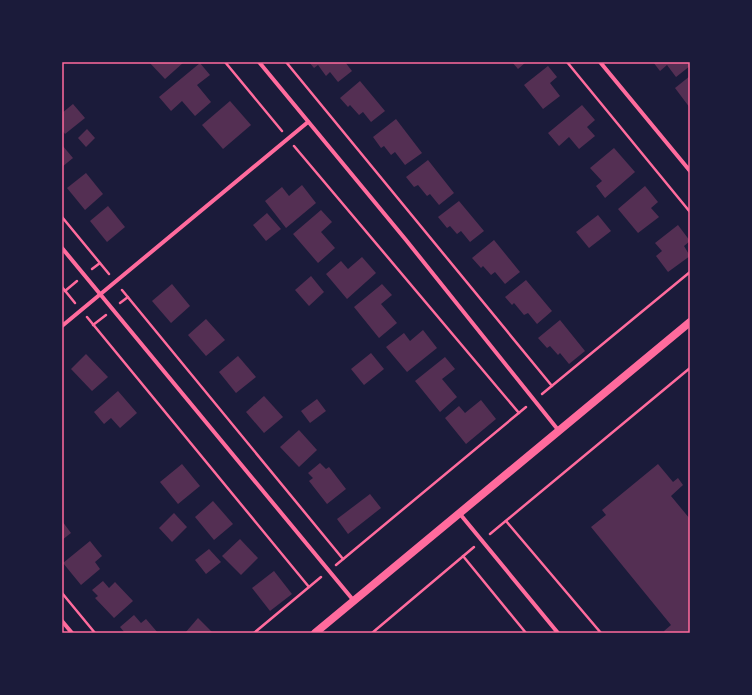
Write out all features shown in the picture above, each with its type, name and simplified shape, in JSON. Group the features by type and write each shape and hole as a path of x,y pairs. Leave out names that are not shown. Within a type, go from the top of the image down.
{"main road":[{"path":"315,633 690,322"}],"street":[{"path":"259,62 406,240 559,432"},
{"path":"600,62 690,171"},
{"path":"62,326 308,122"},
{"path":"62,248 354,601"},
{"path":"460,514 558,633"},
{"path":"62,621 72,633"}],"path":[{"path":"225,62 519,413"},
{"path":"286,62 552,386"},
{"path":"567,62 690,212"},
{"path":"62,217 343,559"},
{"path":"254,633 690,272"},
{"path":"62,287 309,587"},
{"path":"372,633 690,368"},
{"path":"506,521 601,633"},
{"path":"463,556 526,633"},
{"path":"62,593 95,633"}],"building":[{"path":"149,62 184,62 165,79"},
{"path":"309,62 345,62 352,71 338,82 330,72 326,76 318,65 314,68"},
{"path":"512,62 526,62 518,69"},
{"path":"653,62 690,62 690,66 676,77 667,65 660,71"},
{"path":"200,63 210,75 197,85 211,102 195,116 182,101 171,111 159,97"},
{"path":"548,66 557,77 550,83 560,96 543,109 524,85"},
{"path":"690,76 690,108 675,88"},
{"path":"360,81 385,111 371,122 363,112 359,115 350,105 348,107 340,98"},
{"path":"230,101 251,125 223,149 202,125"},
{"path":"73,104 85,118 65,134 62,130 62,113"},
{"path":"582,105 595,120 587,127 595,136 579,149 569,137 559,146 548,133"},
{"path":"396,119 422,153 405,165 395,152 391,155 384,146 381,148 373,137"},
{"path":"87,129 95,138 86,147 78,138"},
{"path":"62,145 73,158 62,167"},
{"path":"614,148 635,172 605,198 596,186 602,181 590,168"},
{"path":"428,160 454,193 439,205 430,194 427,196 418,185 414,187 406,177"},
{"path":"86,173 103,194 85,210 67,188"},
{"path":"302,185 316,203 286,228 265,201 282,187 289,196"},
{"path":"645,186 658,202 651,208 659,217 638,233 618,209"},
{"path":"459,201 484,231 470,242 461,231 457,234 450,226 447,228 438,217"},
{"path":"108,206 125,227 107,242 90,221"},
{"path":"321,210 332,222 321,232 335,248 318,263 293,234"},
{"path":"267,213 281,229 266,241 253,225"},
{"path":"598,215 611,231 589,248 576,232"},
{"path":"678,225 690,241 684,246 690,256 668,272 656,256 662,251 655,243"},
{"path":"494,240 520,272 505,284 495,272 491,275 483,266 481,268 472,258"},
{"path":"362,257 376,273 347,299 326,274 341,261 348,269"},
{"path":"311,276 324,292 309,306 295,290"},
{"path":"526,280 552,311 537,324 528,313 524,315 514,303 512,305 505,297"},
{"path":"172,284 190,306 171,323 152,301"},
{"path":"382,284 392,295 381,304 397,323 379,338 354,307"},
{"path":"206,319 225,340 206,356 188,335"},
{"path":"560,320 585,351 569,364 560,353 558,355 550,346 547,348 538,338"},
{"path":"423,330 437,348 407,372 386,347 404,333 410,341"},
{"path":"371,353 384,369 364,385 351,369"},
{"path":"86,354 108,377 92,391 71,369"},
{"path":"238,356 256,377 236,393 219,372"},
{"path":"445,357 455,369 442,379 457,397 440,412 415,381"},
{"path":"118,391 137,413 120,428 111,418 104,424 94,412"},
{"path":"264,396 283,417 264,433 246,412"},
{"path":"317,399 326,411 310,423 301,411"},
{"path":"481,400 496,419 466,444 445,418 459,406 465,413"},
{"path":"299,430 317,450 299,467 280,447"},
{"path":"320,463 326,469 329,467 346,489 327,504 309,481 313,478 308,473"},
{"path":"182,464 200,486 178,504 160,482"},
{"path":"658,464 673,482 678,478 683,485 671,496 690,519 690,633 665,633 664,631 671,625 591,527 606,515 602,510"},
{"path":"370,494 381,508 348,534 337,519"},
{"path":"213,501 233,524 214,540 195,517"},
{"path":"174,513 187,527 172,542 159,528"},
{"path":"62,521 71,533 62,540"},
{"path":"240,539 258,558 241,575 222,556"},
{"path":"90,541 102,556 95,562 100,569 81,585 63,563"},
{"path":"209,549 221,562 206,574 195,560"},
{"path":"274,571 292,594 270,611 252,588"},
{"path":"103,581 109,588 115,582 133,601 114,618 95,598 98,596 92,590"},
{"path":"134,615 141,623 146,619 158,633 125,633 120,627"},
{"path":"198,618 213,633 185,633"}]}
